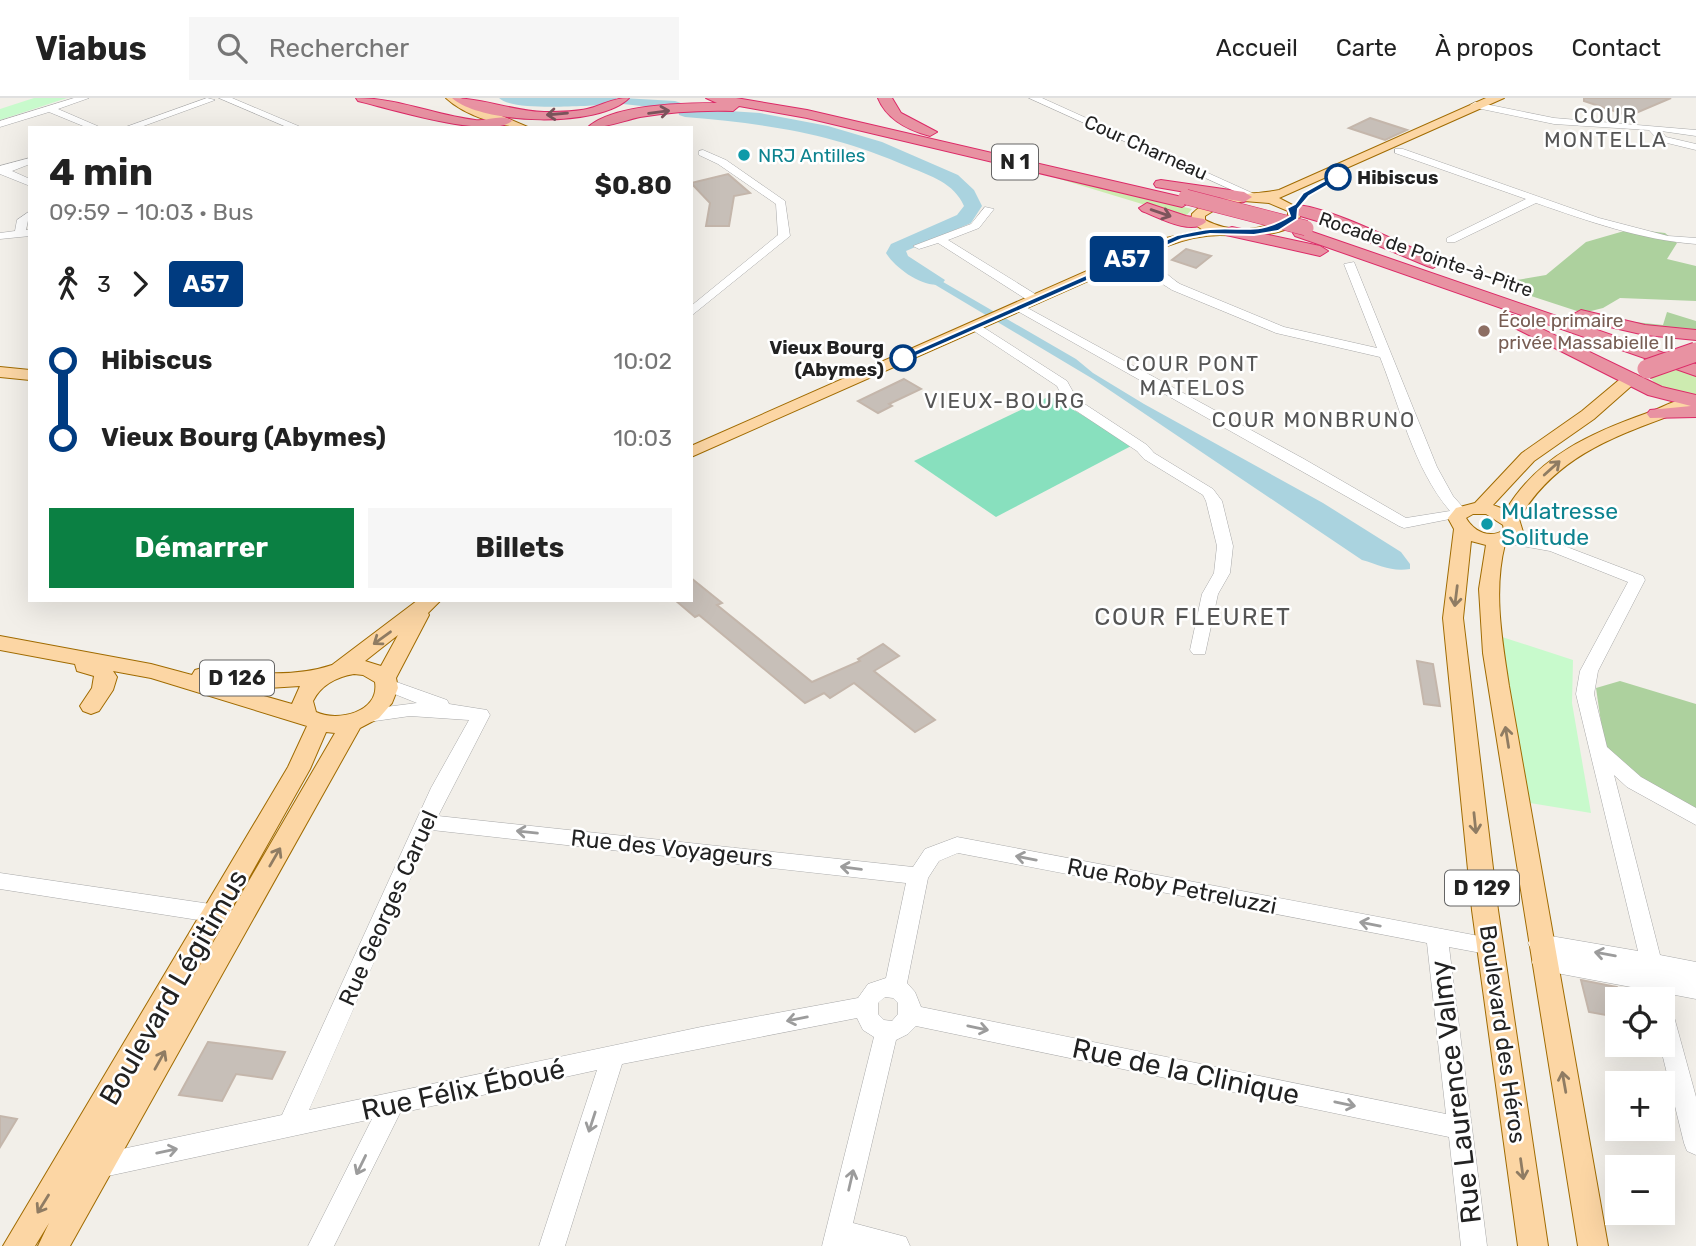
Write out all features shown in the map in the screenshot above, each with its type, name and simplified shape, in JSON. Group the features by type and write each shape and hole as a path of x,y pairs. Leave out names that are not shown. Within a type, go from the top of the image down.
{"highway":[{"path":"363,98 478,125 505,121"},
{"path":"459,98 505,114 543,116 603,108 622,98"},
{"name":"N 1","path":"713,98 807,114 1184,200"},
{"name":"N 1","path":"745,98 853,118 988,150 1303,231"},
{"path":"885,98 887,106 897,116 935,134 988,150 1254,197"},
{"path":"597,126 631,116 724,107 769,111 875,130"},
{"path":"935,134 1058,164"},
{"path":"956,149 1184,221 1199,223"},
{"path":"1312,191 1313,204 1330,220"},
{"path":"1293,209 1330,220 1473,289 1597,362 1615,382 1632,379 1696,352"},
{"path":"1227,231 1534,302"},
{"name":"Rocade de Pointe-à-Pitre","path":"1303,231 1451,286 1696,370"},
{"name":"Rocade de Pointe-à-Pitre","path":"1303,231 1491,289 1696,362"},
{"path":"1398,272 1424,276"},
{"path":"1451,286 1491,289"},
{"path":"1509,296 1645,330 1696,335"},
{"path":"1632,379 1665,395 1695,403"},
{"path":"1657,414 1695,403"}],"main road":[{"path":"452,98 465,106 519,126"},
{"path":"1199,223 1199,214 1207,207 1283,193 1482,106 1496,104 1499,98"},
{"path":"1180,237 1227,231 1254,233 1275,229 1291,220 1293,209 1312,191 1399,151 1482,106"},
{"path":"1254,197 1293,209"},
{"path":"1199,223 1227,231"},
{"path":"693,451 1180,237 1199,223"},
{"path":"0,374 28,375"},
{"path":"1463,514 1534,452 1632,379"},
{"name":"Boulevard des Héros","path":"1593,1246 1541,952 1492,636 1489,567 1525,493 1569,453 1603,435 1657,414"},
{"path":"1495,511 1506,530 1481,538 1463,514 1495,511"},
{"name":"Boulevard des Héros","path":"1463,514 1453,618 1485,910 1533,1246"},
{"path":"427,604 386,682 381,705 360,718 335,725 312,720 302,701 306,691 427,604"},
{"path":"0,644 101,671 106,677 104,686 91,706"},
{"name":"D 126","path":"0,644 151,671 268,681 331,673"},
{"path":"331,673 367,668 386,682"},
{"name":"D 126","path":"151,671 312,720"},
{"name":"Boulevard Légitimus","path":"18,1246 228,915 360,718"},
{"name":"Boulevard Légitimus","path":"53,1246 101,1166 228,915 299,769 312,720"}],"street":[{"path":"0,124 84,98"},
{"path":"134,126 208,99 225,98 292,126"},
{"name":"Cour Charneau","path":"1034,98 1254,197"},
{"path":"1482,106 1564,121 1696,133"},
{"path":"50,109 92,126"},
{"path":"269,126 280,122"},
{"path":"1650,127 1663,139 1696,147"},
{"path":"1399,151 1535,199 1644,233 1668,239 1696,241"},
{"path":"693,310 784,236 781,203 722,162 703,153"},
{"path":"1,170 28,162"},
{"path":"1,170 28,182"},
{"path":"1451,240 1535,199"},
{"path":"919,246 975,226 989,209"},
{"path":"0,236 25,233 21,222 28,216"},
{"path":"939,239 1035,300"},
{"path":"1131,257 1157,270 1165,280 1176,287 1280,330 1384,354"},
{"path":"1012,310 1299,462 1404,523 1463,514 1430,467 1350,264"},
{"path":"980,324 1062,384 1071,401 1142,448 1149,456 1208,492 1214,501 1225,546 1222,573 1210,594 1199,650"},
{"path":"1506,530 1637,580 1589,671 1585,694 1656,981"},
{"name":"Rue Georges Caruel","path":"290,1125 426,822 481,715 458,711 386,682"},
{"path":"360,718 406,708 458,711"},
{"path":"1598,749 1634,782 1696,817"},
{"name":"Rue des Voyageurs","path":"426,822 918,876"},
{"name":"Rue Roby Petreluzzi","path":"918,876 932,855 957,845 1437,937"},
{"path":"895,989 918,876"},
{"path":"0,881 228,915"},
{"path":"1437,937 1492,946"},
{"name":"Rue Laurence Valmy","path":"1437,937 1474,1246"},
{"path":"1541,952 1696,989"},
{"path":"1656,981 1696,971"},
{"path":"895,989 909,999 911,1015 906,1023 898,1028 887,1030 870,1022 864,1007 875,991 895,989"},
{"name":"Rue Félix Éboué","path":"62,1174 613,1057 864,1007"},
{"name":"Rue de la Clinique","path":"911,1015 1460,1128"},
{"path":"887,1030 837,1239 897,1246"},
{"path":"552,1246 613,1057"},
{"path":"1674,1057 1696,1143"},
{"path":"321,1246 392,1104"}],"green space":[{"path":"34,98 67,98 0,120 0,109"},
{"path":"1059,176 1192,209 1185,217 1053,177"},
{"path":"1631,229 1665,233 1677,243 1667,259 1696,266 1696,301 1620,298 1603,308 1583,313 1528,295 1517,280 1546,275 1586,242"},
{"path":"1667,312 1696,321 1696,333 1606,319 1663,325"},
{"path":"1674,365 1696,373 1696,395 1657,386 1649,376"},
{"path":"1050,396 1133,445 996,517 914,461"},
{"path":"1499,636 1573,660 1572,703 1591,813 1518,801"},
{"path":"1620,681 1696,704 1696,808 1630,772 1605,750 1596,688"}],"water":[{"path":"900,260 919,268 1076,359 1093,373 1144,404 1323,503 1401,552 1410,564 1410,569 1391,569 1362,560 1093,379 902,265"}],"building":[{"path":"1584,98 1671,98 1629,116 1584,101"},
{"path":"1370,118 1407,130 1385,140 1349,128"},
{"path":"728,174 750,193 734,196 729,226 706,226 710,203 693,183"},
{"path":"1186,249 1211,256 1196,268 1172,260"},
{"path":"904,379 921,389 889,404 892,406 878,413 858,401"},
{"path":"693,580 722,603 717,605 812,682 860,661 858,659 883,644 899,656 874,671 935,720 915,732 854,683 830,698 824,693 805,703 699,615 695,617 677,602 693,602"},
{"path":"1417,661 1433,664 1440,706 1424,704"},
{"path":"1581,980 1617,987 1605,987 1605,1015 1589,1012"},
{"path":"208,1042 285,1052 272,1079 236,1074 222,1101 179,1095"},
{"path":"0,1116 17,1119 0,1147"}],"waterway":[{"path":"507,98 534,101 609,100"},
{"path":"629,101 675,106"},
{"path":"685,112 760,118 828,131 876,146 952,179 968,194 973,206 964,219 898,248 896,253 900,260 935,280"}],"bus line":[{"name":"A57","path":"903,358 1180,237 1210,232 1254,233 1275,229 1294,217 1295,211 1292,208 1298,206 1306,195 1338,177"}],"place":[{"name":"NRJ Antilles","path":"744,155"},
{"name":"Hibiscus","path":"1338,177"},
{"name":"École primaire privée Massabielle II","path":"1484,331"},
{"name":"Vieux Bourg (Abymes)","path":"903,358"},
{"name":"Mulatresse Solitude","path":"1487,524"}],"district":[{"name":"COUR MONTELLA","path":"1606,128"},
{"name":"COUR PONT MATELOS","path":"1193,376"},
{"name":"VIEUX-BOURG","path":"1005,401"},
{"name":"COUR MONBRUNO","path":"1314,420"},
{"name":"COUR FLEURET","path":"1193,617"}]}
